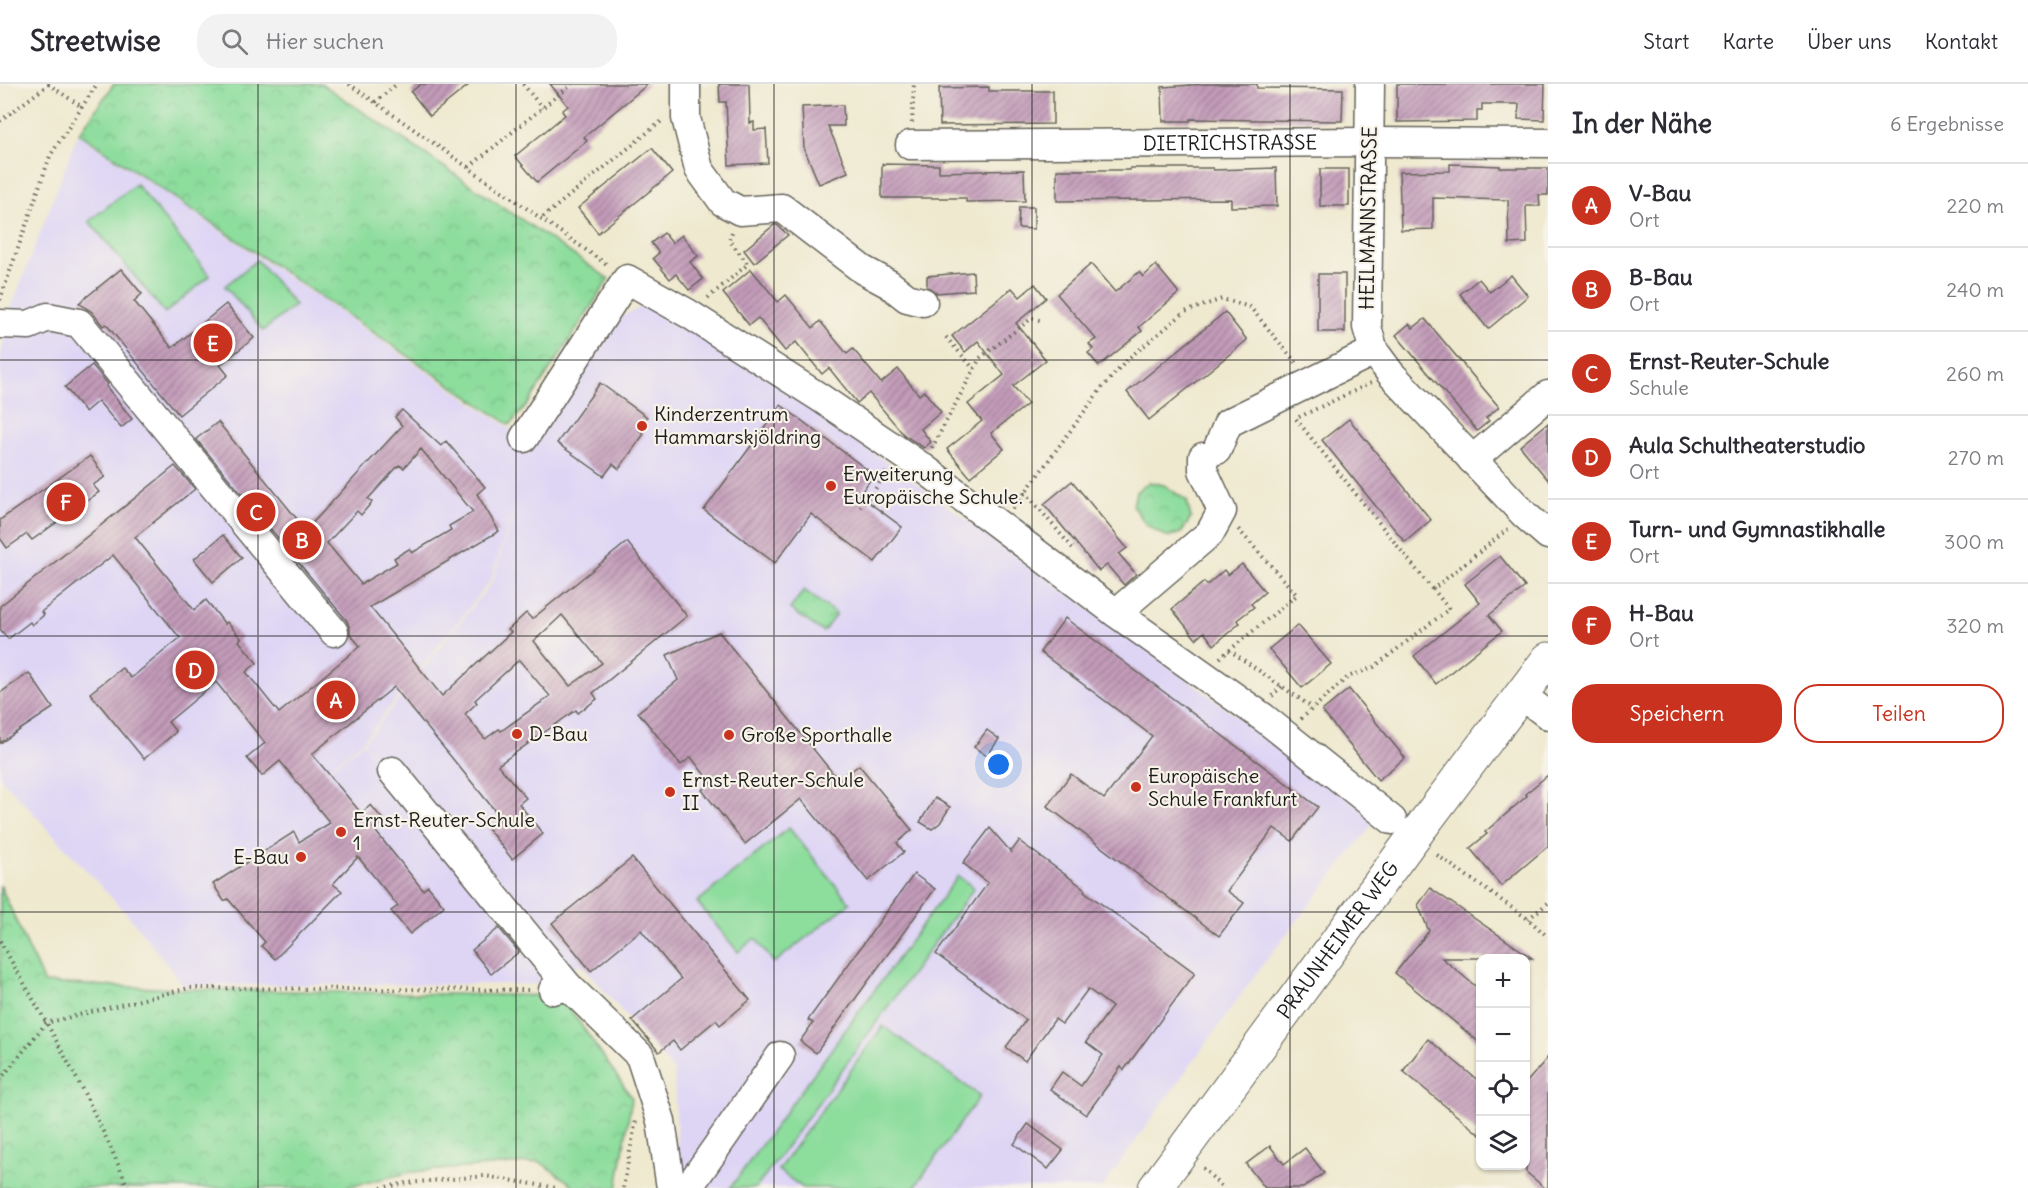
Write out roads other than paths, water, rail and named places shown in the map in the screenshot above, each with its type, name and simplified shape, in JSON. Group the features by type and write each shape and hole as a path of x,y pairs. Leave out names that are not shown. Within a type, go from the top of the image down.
{"main road":[{"name":"PRAUNHEIMER WEG","path":"1155,1188 1408,844 1548,659"}],"street":[{"path":"686,84 686,118 699,169 723,202 740,211 782,208 863,270 889,284 907,298 923,302"},
{"name":"HEILMANNSTRASSE","path":"1370,84 1367,327 1374,351 1391,374 1472,460 1525,515 1548,535"},
{"name":"DIETRICHSTRASSE","path":"910,145 1548,143"},
{"path":"524,438 627,279 689,314 819,397 922,467 1116,613 1284,734 1392,820"},
{"path":"0,324 29,325 48,317 79,323 334,632"},
{"path":"1116,613 1210,533 1222,511 1203,470 1210,453 1228,423 1374,351"},
{"path":"1472,460 1548,395"},
{"path":"1521,695 1548,715"},
{"path":"392,771 560,988 640,1056 661,1121 671,1188"},
{"path":"688,1188 780,1056"}],"place":[{"name":"Turn- und Gymnastikhalle","path":"213,343"},
{"name":"Kinderzentrum Hammarskjöldring","path":"642,426"},
{"name":"Erweiterung Europäische Schule.","path":"831,486"},
{"name":"H-Bau","path":"66,502"},
{"name":"Ernst-Reuter-Schule","path":"256,512"},
{"name":"B-Bau","path":"302,540"},
{"name":"Aula Schultheaterstudio","path":"195,670"},
{"name":"V-Bau","path":"336,700"},
{"name":"D-Bau","path":"517,734"},
{"name":"Große Sporthalle","path":"729,735"},
{"name":"Europäische Schule Frankfurt","path":"1136,787"},
{"name":"Ernst-Reuter-Schule II","path":"670,792"},
{"name":"Ernst-Reuter-Schule 1","path":"341,832"},
{"name":"E-Bau","path":"301,857"}]}
